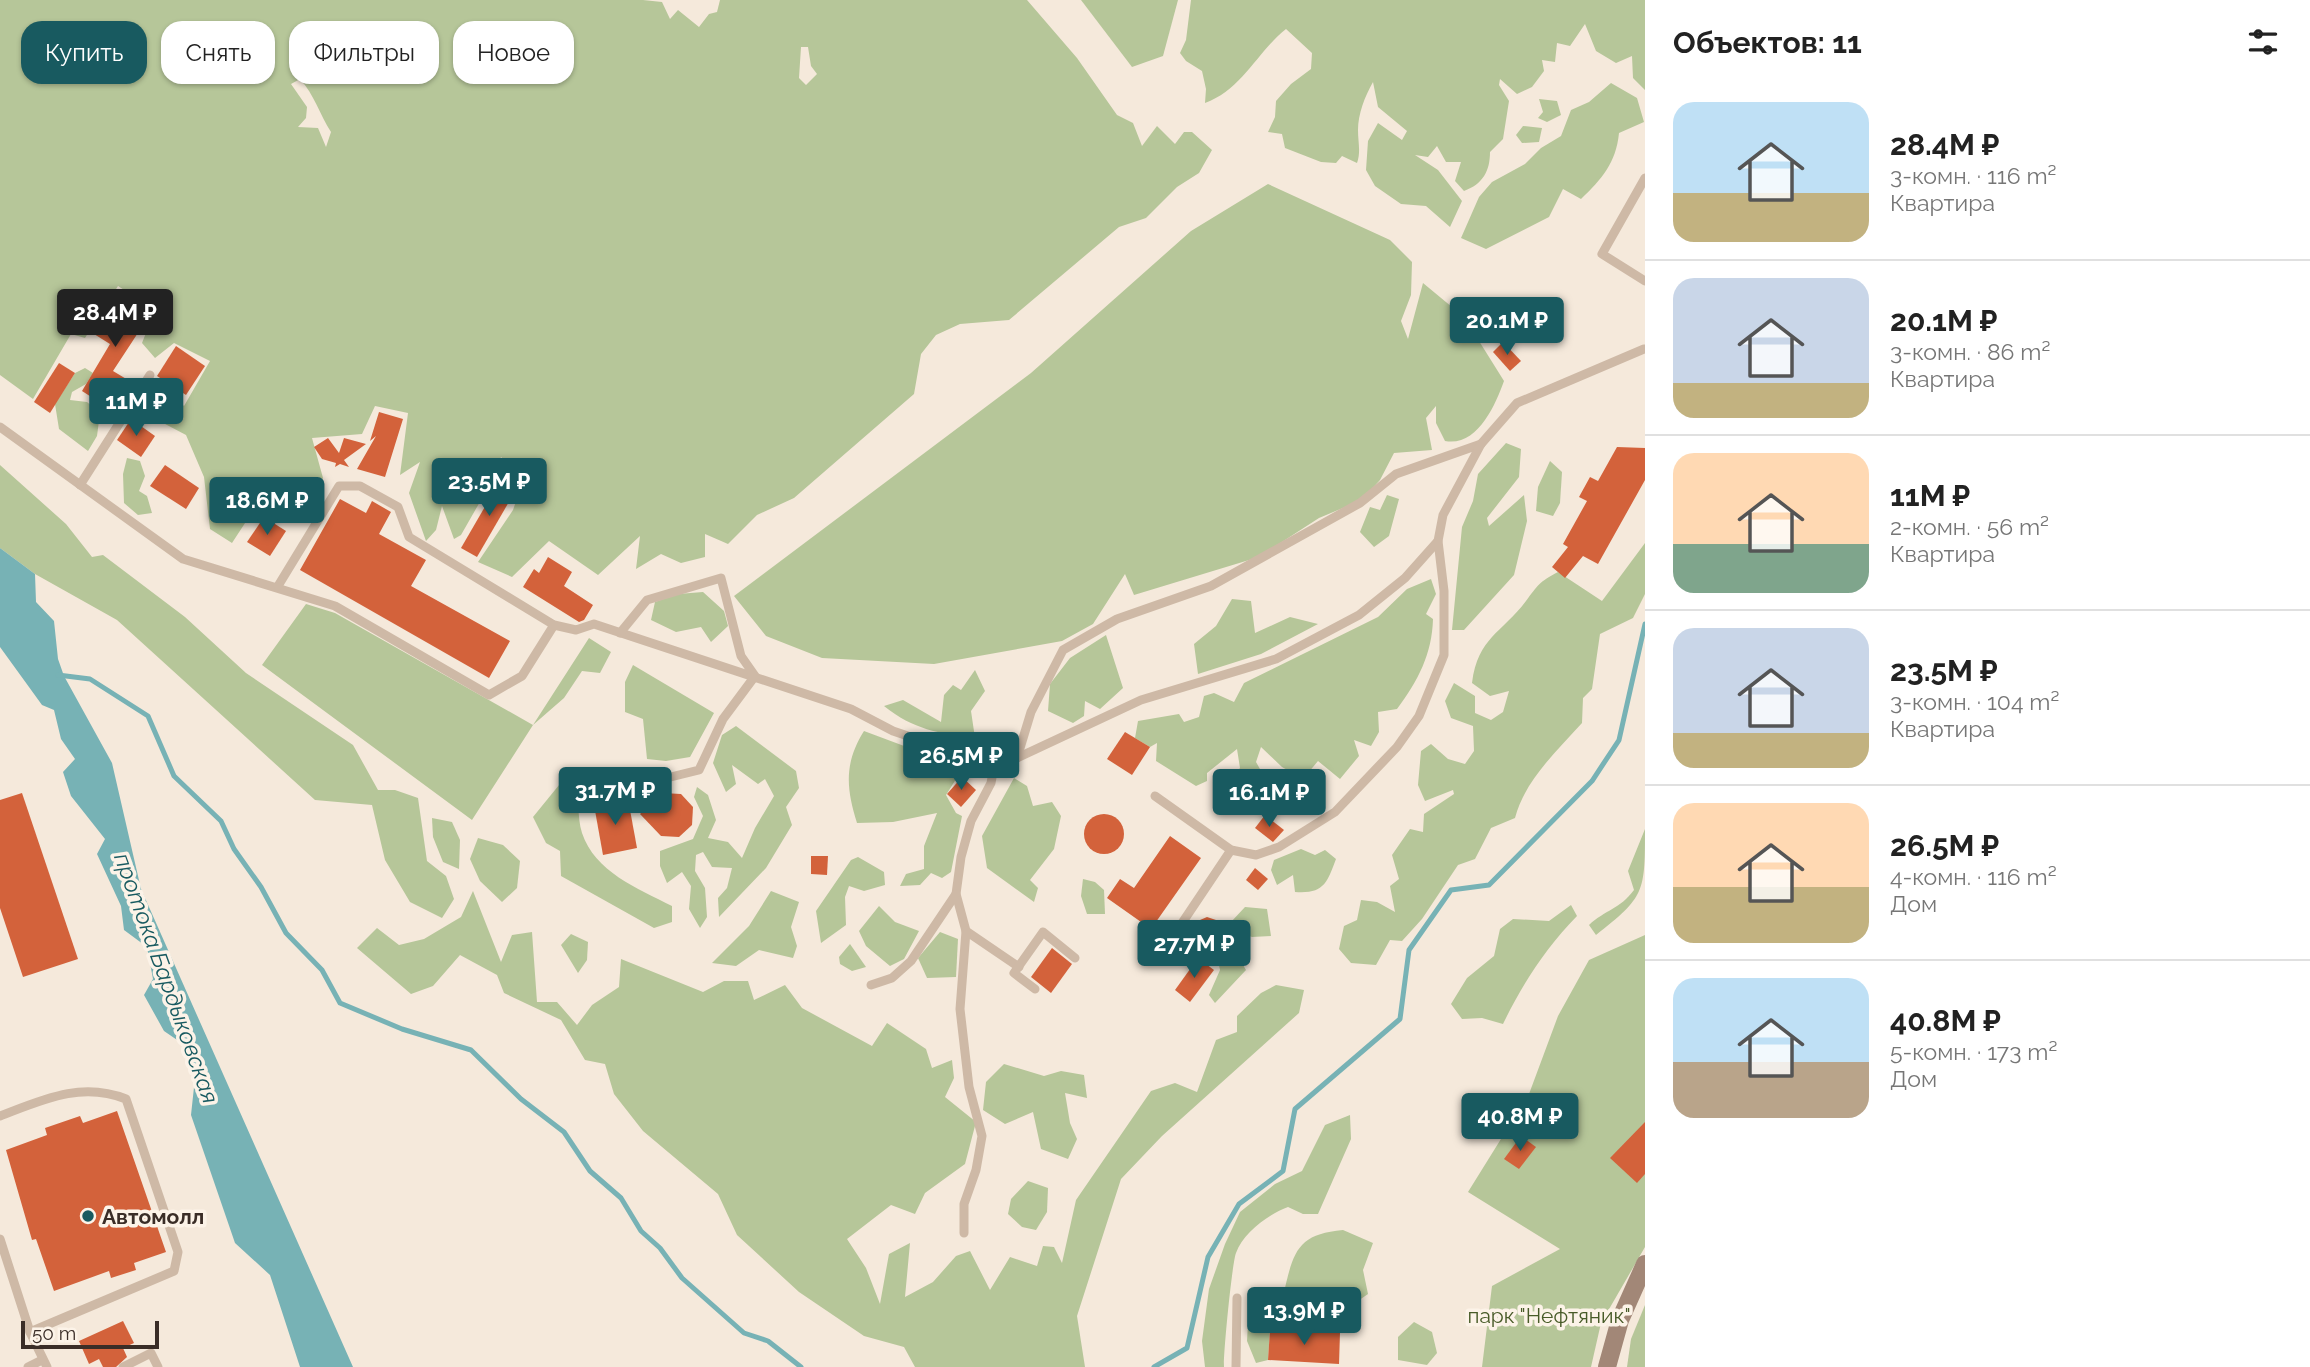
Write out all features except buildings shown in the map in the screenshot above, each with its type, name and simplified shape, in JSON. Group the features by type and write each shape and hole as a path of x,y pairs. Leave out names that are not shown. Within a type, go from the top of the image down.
{"main road":[{"path":"1607,1367 1620,1320 1645,1264"}],"lane":[{"path":"1644,277 1602,254 1645,178"},
{"path":"1155,796 1231,850 1256,855 1279,847 1335,812 1397,747 1419,716 1444,655 1444,591 1438,541 1443,515 1481,444 1517,403 1644,349"},
{"path":"80,485 150,375"},
{"path":"0,427 183,559 278,586 335,606 489,695 522,676 554,625"},
{"path":"1017,758 1031,712 1063,650 1117,619 1211,586 1360,503 1396,474 1481,444"},
{"path":"278,586 339,486 360,486 397,507 409,537 554,625 576,630 594,624 851,709 893,731 961,754 1017,758 1141,701 1276,659 1359,615 1405,578 1438,541"},
{"path":"621,633 647,600 721,578 741,656 755,676"},
{"path":"626,788 699,770 723,719 755,676"},
{"path":"964,1233 964,1204 976,1170 982,1136 969,1087 960,1009 966,931 957,894 961,857 971,821 991,783 996,756"},
{"path":"1174,935 1231,850"},
{"path":"871,985 892,978 911,961 957,894"},
{"path":"966,931 1018,967"},
{"path":"1035,989 1014,973 1043,932 1075,958"},
{"path":"0,1116 60,1092 94,1091 126,1098 178,1252 174,1271 30,1332"},
{"path":"0,1239 30,1332 45,1364 28,1367"},
{"path":"1236,1367 1237,1298"},
{"path":"130,1366 151,1353 158,1367"}],"green space":[{"path":"0,0 643,0 662,2 670,19 678,10 699,27 709,14 717,12 720,0 1027,0 1077,58 1117,115 1133,123 1142,146 1157,126 1175,144 1184,132 1192,132 1212,150 1199,173 1177,187 1146,218 1119,227 1009,320 960,324 936,335 921,354 914,394 794,498 757,515 728,544 705,534 705,557 681,563 661,554 636,569 640,536 598,575 549,541 512,577 478,562 513,510 524,478 501,457 493,479 461,535 454,539 442,506 436,530 426,541 409,493 420,462 400,475 408,413 375,406 362,434 312,438 323,478 298,523 264,494 232,543 210,529 204,477 186,435 148,415 157,380 184,406 210,361 174,343 155,358 142,343 155,310 118,286 85,338 71,334 33,399 0,375","holes":["289,21 439,21 439,84 304,84 331,132 326,147 318,128 298,127 306,118 307,107 289,84","801,47 808,47 811,66 817,74 806,85 799,78"]},
{"path":"1081,0 1178,0 1163,56 1132,67"},
{"path":"1191,0 1645,0 1645,90 1633,78 1632,56 1616,63 1596,51 1585,24 1570,46 1557,43 1555,62 1542,60 1544,71 1532,87 1517,94 1500,79 1499,85 1509,101 1503,139 1490,152 1489,165 1481,181 1464,191 1455,181 1461,162 1446,162 1437,146 1428,157 1415,155 1438,170 1462,201 1450,227 1426,206 1401,204 1375,186 1366,170 1368,141 1378,123 1402,140 1407,131 1378,107 1373,82 1359,118 1357,163 1342,156 1336,163 1321,162 1285,148 1282,134 1268,132 1275,117 1276,101 1291,84 1311,69 1312,53 1286,29 1239,80 1218,97 1205,103 1206,89 1202,71 1186,61 1180,53 1186,40"},
{"path":"1611,83 1637,98 1644,122 1619,133 1611,162 1589,192 1581,199 1563,189 1549,217 1486,249 1461,238 1479,197 1492,182 1525,164 1541,148 1561,136 1571,110 1589,102"},
{"path":"1539,99 1557,101 1561,115 1547,122 1538,118 1543,112"},
{"path":"1523,126 1542,128 1539,142 1522,143 1516,135"},
{"path":"1268,184 1390,240 1412,262 1411,295 1401,321 1408,339 1423,283 1464,317 1504,381 1490,413 1475,431 1466,438 1445,441 1436,423 1436,406 1426,418 1432,450 1394,453 1380,480 1362,500 1319,518 1259,557 1134,595 1125,574 1093,624 1062,641 934,664 822,658 766,636 734,596 1031,373 1191,231"},
{"path":"85,368 93,373 86,384 72,392 70,400 87,402 100,413 97,436 88,451 59,429 55,404 75,373"},
{"path":"1506,443 1521,449 1519,477 1487,518 1489,526 1524,495 1527,521 1514,575 1464,630 1452,630 1462,527 1473,501 1478,474"},
{"path":"127,458 140,461 145,476 139,491 147,496 152,513 138,515 124,503 123,474"},
{"path":"1550,461 1562,472 1560,503 1553,516 1536,511 1538,487"},
{"path":"0,465 66,524 92,557 103,555 185,617 246,673 353,745 378,790 395,790 418,798 427,861 446,876 454,899 442,918 410,902 385,860 372,805 315,800 117,620 35,574 0,548"},
{"path":"1387,495 1399,499 1389,536 1374,547 1360,532 1370,507 1380,510"},
{"path":"1645,543 1645,594 1633,618 1600,634 1592,689 1583,698 1582,723 1534,779 1515,818 1491,828 1475,859 1458,865 1422,919 1402,941 1390,940 1376,965 1351,963 1339,949 1344,926 1357,920 1361,900 1377,902 1395,912 1390,886 1399,879 1392,855 1410,829 1423,832 1424,814 1454,794 1453,790 1425,801 1418,785 1421,751 1431,744 1448,759 1465,764 1474,751 1473,726 1451,718 1445,701 1454,683 1475,696 1475,713 1491,720 1503,712 1509,691 1490,696 1472,683 1485,645 1539,584 1558,572 1602,601"},
{"path":"1431,579 1436,594 1426,614 1433,619 1430,644 1423,667 1397,709 1378,712 1379,732 1371,746 1354,740 1359,756 1340,779 1318,761 1303,779 1282,767 1261,747 1256,762 1273,792 1272,807 1259,813 1251,803 1232,798 1228,784 1240,768 1237,749 1207,773 1207,781 1196,786 1156,761 1157,743 1150,747 1135,738 1138,721 1179,714 1184,722 1199,717 1204,696 1214,693 1234,702 1244,683 1378,617 1407,589"},
{"path":"703,592 724,611 728,626 711,642 701,627 676,632 651,620 655,602 678,594"},
{"path":"1232,599 1251,601 1255,633 1290,617 1318,624 1261,654 1198,674 1194,644 1216,626"},
{"path":"306,604 335,613 533,725 472,820 262,665"},
{"path":"1106,635 1123,688 1100,709 1085,701 1084,716 1073,723 1048,711 1050,684 1070,658"},
{"path":"589,638 611,652 600,673 582,671 564,698 533,725"},
{"path":"633,665 714,713 690,757 666,761 647,759 643,719 625,712 625,682"},
{"path":"975,670 985,691 971,711 975,738 927,729 884,706 903,700 941,722 944,695 953,685 961,690"},
{"path":"736,726 796,771 799,788 786,807 792,825 766,868 719,917 718,898 727,888 732,868 712,867 703,852 696,855 695,871 705,888 707,917 700,928 689,909 691,886 682,872 667,883 660,866 660,851 693,839 703,816 694,797 697,787 708,795 716,820 708,838 728,842 742,858 755,828 774,796 765,779 758,784 732,765 736,784 726,792 713,763 722,735"},
{"path":"864,731 963,768 946,795 956,813 962,816 951,872 942,878 931,873 920,885 900,886 906,874 924,869 924,846 937,813 893,822 857,823 849,776 853,754"},
{"path":"568,774 577,779 580,827 588,847 619,877 672,906 672,922 654,928 561,876 560,851 546,843 533,817"},
{"path":"1014,778 1027,786 1033,806 1052,802 1061,816 1054,849 1030,880 1038,888 1034,902 987,868 982,836"},
{"path":"432,818 452,822 460,840 459,869 443,862 433,837"},
{"path":"1645,829 1644,867 1639,891 1624,911 1596,935 1589,925 1634,890 1628,871"},
{"path":"478,838 503,845 520,861 517,888 502,902 480,881 470,859"},
{"path":"1301,849 1315,855 1325,850 1336,859 1327,881 1318,889 1295,892 1293,875 1277,885 1271,870 1274,860"},
{"path":"858,857 884,872 885,885 864,891 849,886 845,897 846,925 821,943 816,911 851,860"},
{"path":"1083,879 1095,882 1104,890 1105,914 1087,914 1081,896"},
{"path":"473,891 501,962 512,935 532,932 537,1002 557,1002 577,1025 592,1005 619,987 621,959 703,992 724,981 748,981 754,1000 785,985 802,1008 872,1046 887,1023 926,1049 932,1068 952,1060 954,1078 945,1097 976,1122 965,1164 925,1193 915,1214 891,1205 847,1239 866,1268 880,1304 889,1254 910,1243 905,1297 933,1282 956,1256 970,1251 990,1290 1010,1257 1037,1266 1043,1246 1054,1247 1062,1263 1076,1200 1151,1091 1175,1083 1197,1092 1216,1040 1237,1032 1237,1016 1261,993 1276,985 1304,990 1299,1013 1162,1136 1121,1179 1077,1316 1085,1367 915,1367 904,1347 864,1336 799,1292 737,1235 718,1194 643,1131 614,1094 605,1064 585,1060 561,1020 504,993 497,975 460,955 433,986 411,994 357,948 377,928 399,945 424,939 461,917"},
{"path":"771,891 799,902 791,927 797,946 793,958 759,950 736,966 712,963 749,926"},
{"path":"1571,905 1577,916 1536,967 1503,1024 1482,1018 1462,1019 1451,1004 1467,978 1494,956 1500,929 1513,919 1549,921"},
{"path":"879,906 895,922 919,931 904,959 890,966 866,946 859,931"},
{"path":"1245,907 1267,909 1271,936 1252,937 1238,932 1232,946 1246,970 1215,1003 1209,995 1220,970 1216,951 1231,922"},
{"path":"940,932 958,939 956,977 927,978 918,958"},
{"path":"571,934 588,942 587,960 578,973 561,945"},
{"name":"парк \"Нефтяник\"","path":"1645,935 1645,1247 1601,1323 1591,1367 1482,1367 1492,1286 1560,1249 1468,1192 1529,1094 1558,1016 1589,960"},
{"path":"850,944 866,967 852,971 840,964 839,957"},
{"path":"1004,1064 1044,1076 1061,1071 1084,1075 1087,1098 1065,1093 1070,1123 1077,1139 1068,1159 1041,1149 1033,1112 1005,1124 983,1110 986,1082"},
{"path":"1350,1115 1351,1139 1318,1214 1303,1214 1288,1207 1258,1225 1239,1246 1232,1274 1224,1367 1205,1367 1202,1341 1209,1289 1240,1212 1275,1184 1302,1171 1325,1125"},
{"path":"1028,1181 1048,1188 1047,1212 1036,1230 1022,1227 1008,1214 1011,1199"},
{"path":"1343,1230 1373,1243 1363,1270 1368,1294 1339,1314 1285,1288 1292,1263 1301,1246 1317,1235"},
{"path":"1256,1301 1271,1311 1268,1360 1256,1363 1247,1341 1249,1305"},
{"path":"1645,1305 1645,1367 1627,1367 1631,1339"},
{"path":"1414,1322 1432,1332 1437,1353 1427,1365 1398,1360 1398,1337"}],"water":[{"name":"протока Бардыковская","path":"0,548 35,574 36,602 54,621 58,659 64,676 112,763 141,889 353,1367 300,1367 270,1275 235,1243 191,1115 195,1078 183,1044 164,1031 144,995 153,979 147,947 124,930 121,906 97,854 105,839 71,796 63,772 75,759 61,739 54,710 42,705 0,647"}],"waterway":[{"path":"1154,1367 1187,1348 1208,1257 1239,1204 1283,1171 1295,1109 1400,1019 1409,950 1451,890 1489,885 1592,781 1619,740 1645,624"},
{"path":"58,675 90,679 148,716 174,776 221,821 234,849 261,887 286,933 322,970 340,1003 402,1029 471,1050 521,1099 564,1132 590,1171 621,1198 641,1231 660,1248 682,1278 744,1333 768,1341 801,1367"}],"place":[{"name":"Автомолл","path":"88,1216"}]}
